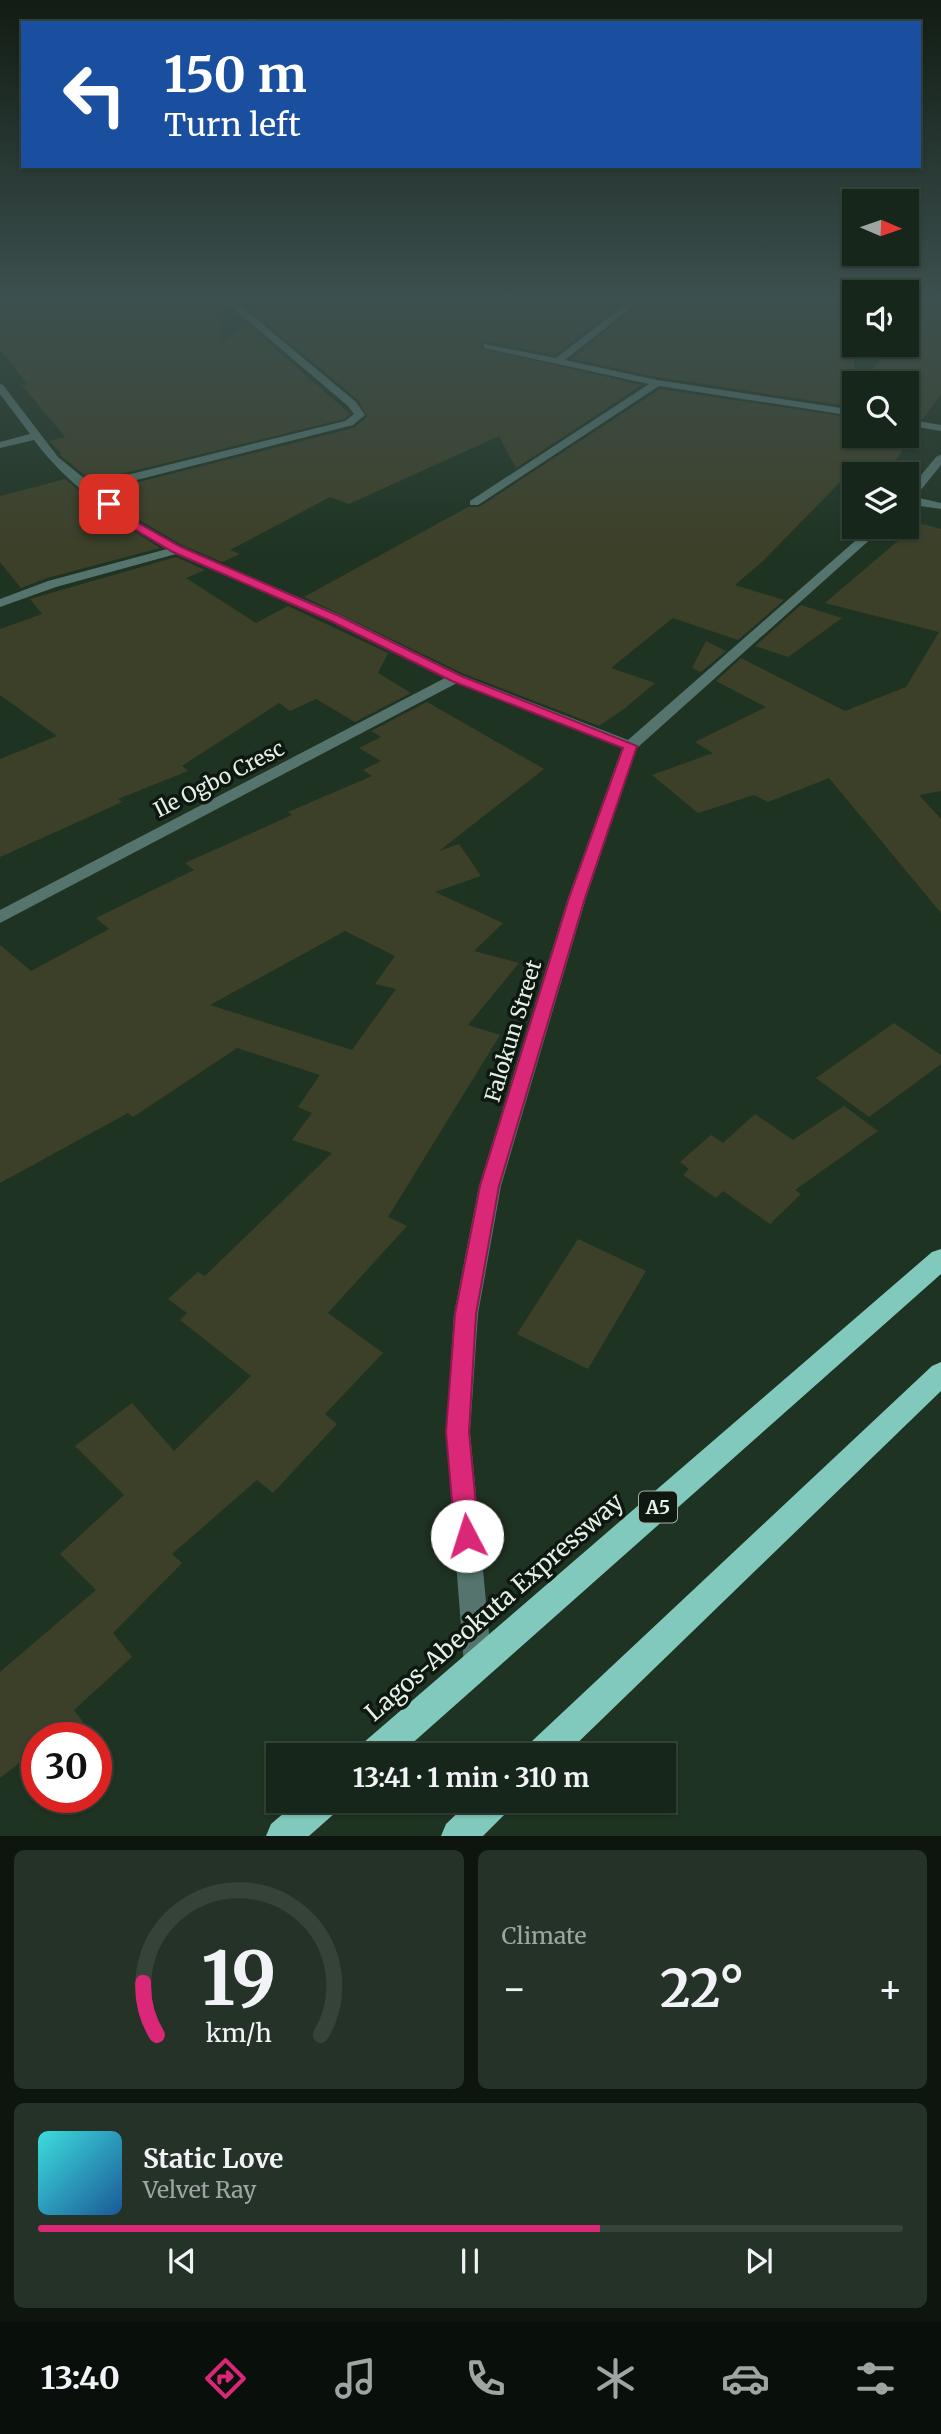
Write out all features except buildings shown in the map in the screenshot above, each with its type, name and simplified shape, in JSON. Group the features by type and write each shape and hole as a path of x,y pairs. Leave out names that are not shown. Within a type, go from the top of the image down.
{"highway":[{"name":"Lagos-Abeokuta Expressway","path":"389,1743 941,1259"},
{"path":"555,1743 941,1374"},
{"path":"283,1836 309,1813"},
{"path":"458,1836 482,1813"}],"street":[{"path":"90,488 349,423 360,415 352,404 326,383"},
{"path":"474,503 657,383 842,411"},
{"path":"0,387 54,459 128,521 177,550 335,618 456,678 630,746"},
{"path":"919,424 941,428"},
{"path":"0,445 37,436"},
{"path":"919,485 941,458"},
{"path":"919,502 941,506"},
{"name":"Falokun Street","path":"478,1665 458,1432 466,1314 490,1186 577,898 630,746 864,539"},
{"path":"0,603 52,584 177,550"},
{"name":"Ile Ogbo Cresc","path":"0,917 456,678"}],"route":[{"path":"109,504 128,521 177,550 335,618 456,678 630,746 577,898 490,1186 466,1314 458,1432 467,1536"}]}
